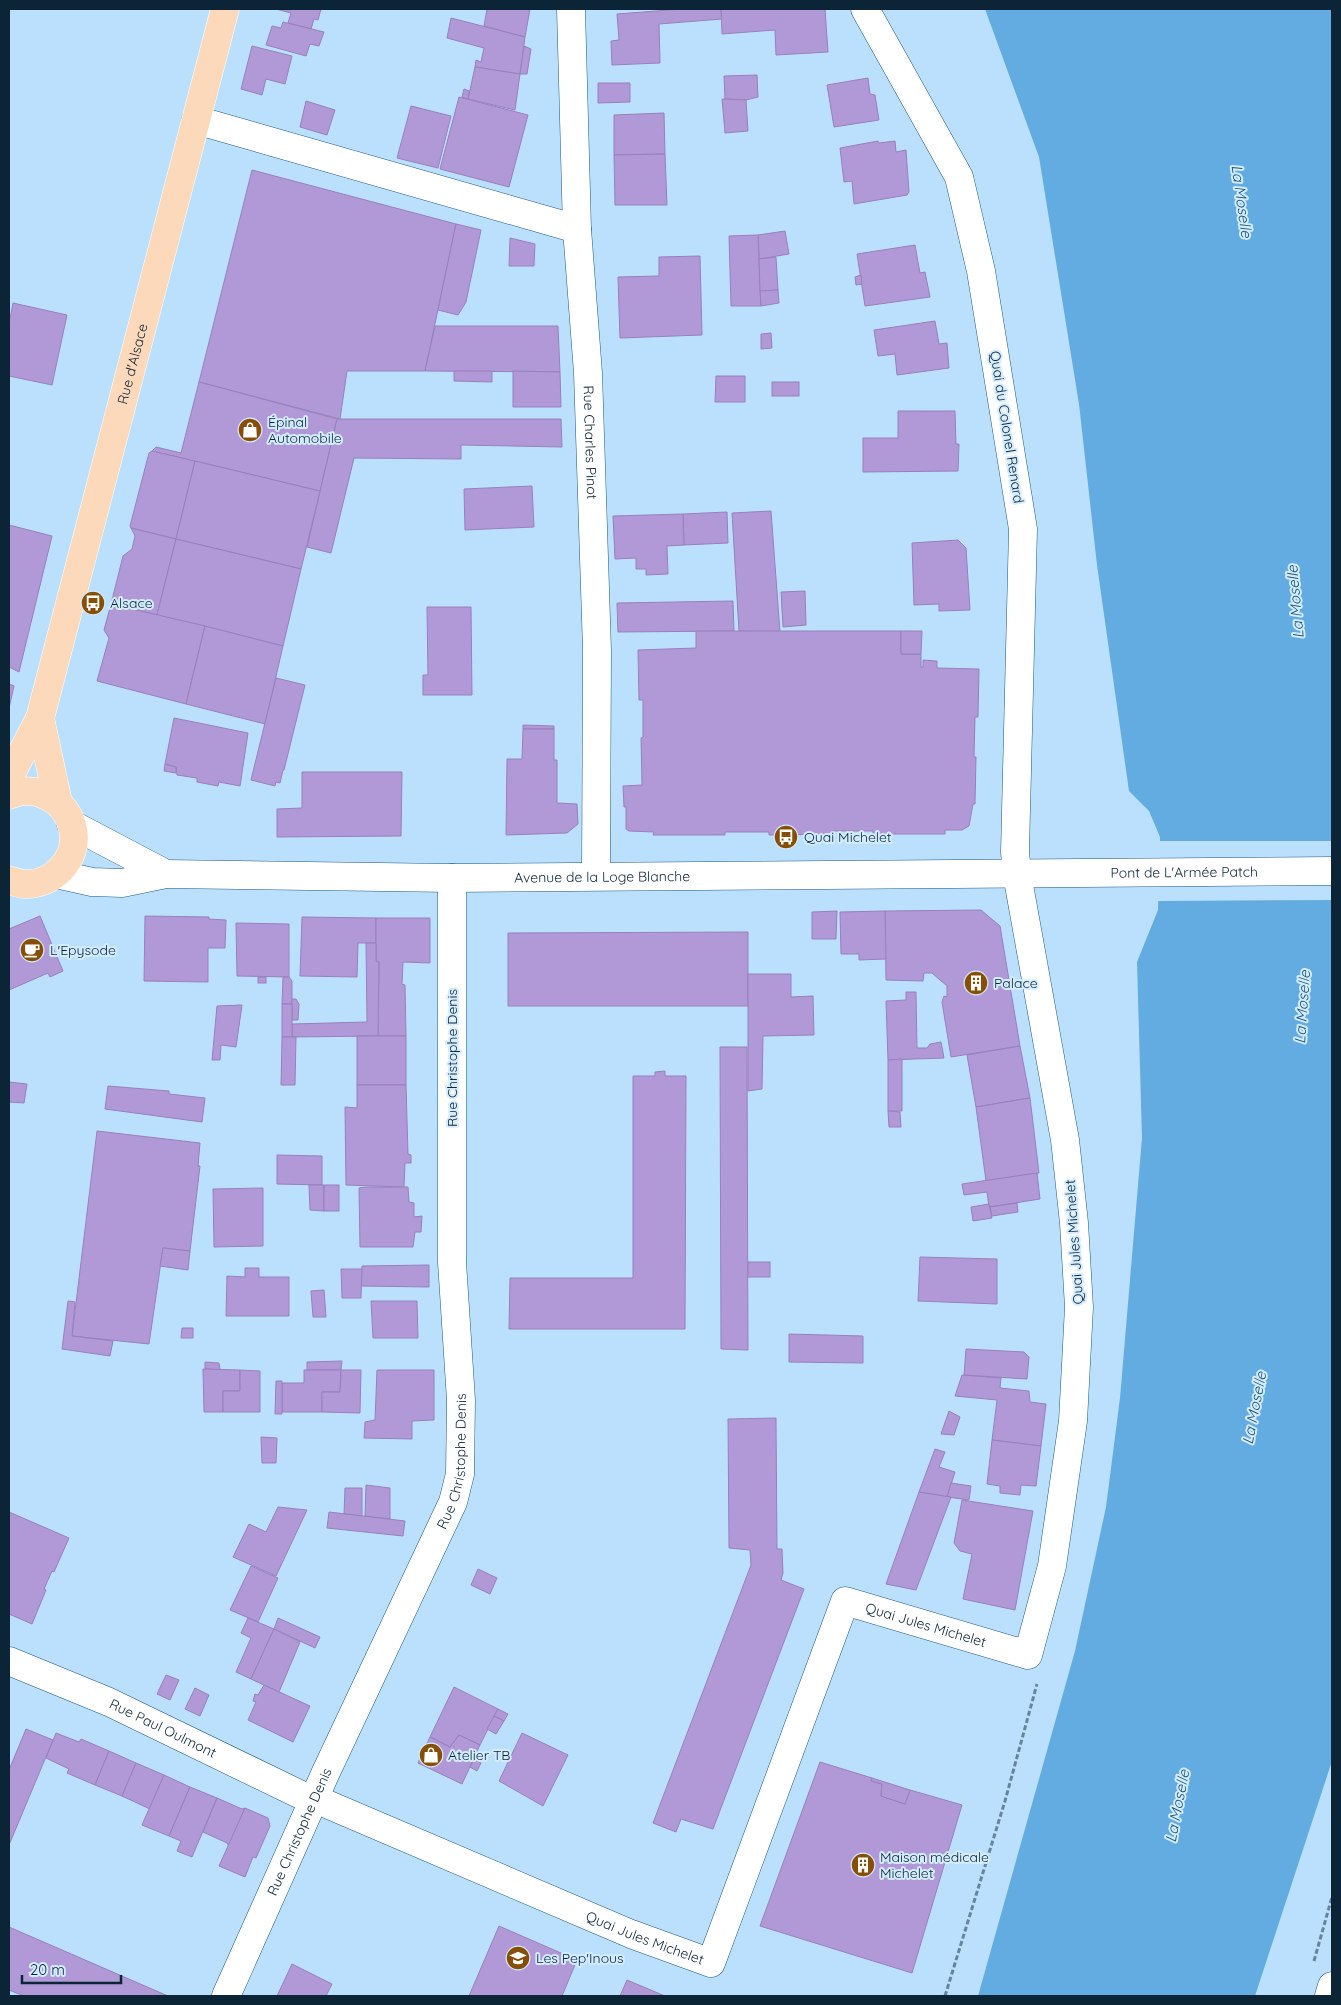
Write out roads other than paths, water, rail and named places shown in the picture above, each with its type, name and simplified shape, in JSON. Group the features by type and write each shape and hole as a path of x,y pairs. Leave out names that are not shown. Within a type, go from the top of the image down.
{"main road":[{"name":"Rue d'Alsace","path":"9,778 40,718 225,9"},
{"name":"Rue d'Alsace","path":"40,718 65,813 73,830 73,847 68,861 56,874"},
{"path":"9,794 29,790 44,794 65,813"},
{"path":"9,880 23,884 40,883 56,874"}],"street":[{"name":"Rue Charles Pinot","path":"571,9 577,229 588,373 597,650 596,876"},
{"name":"Quai du Colonel Renard","path":"866,9 959,177 981,271 1023,529 1015,838 1027,874"},
{"path":"196,120 577,229"},
{"name":"Avenue de la Loge Blanche","path":"65,813 166,874"},
{"name":"Pont de L'Armée Patch","path":"1027,874 1332,871"},
{"name":"Avenue de la Loge Blanche","path":"56,874 92,882 122,883 166,874 452,878 1027,874"},
{"name":"Quai Jules Michelet","path":"315,1799 631,1934 711,1963 845,1601 1028,1656 1052,1566 1072,1430 1079,1307 1074,1223 1065,1140 1027,874"},
{"name":"Rue Christophe Denis","path":"226,1996 326,1772 453,1502 460,1474 461,1400 452,1262 452,878"},
{"name":"Rue Paul Oulmont","path":"9,1661 109,1702 292,1791 315,1799"},
{"path":"1329,1996 1332,1986"}],"water":[{"name":"La Moselle","path":"985,9 1332,9 1332,1761 1255,1996 978,1996 1075,1651 1106,1507 1120,1398 1142,1138 1137,962 1158,910 1160,837 1149,811 1129,791 1097,565 1079,404 1039,157"}],"place":[{"name":"Épinal Automobile","path":"250,430"},
{"name":"Alsace","path":"93,603"},
{"name":"Quai Michelet","path":"786,837"},
{"name":"L'Epysode","path":"32,950"},
{"name":"Palace","path":"976,983"},
{"name":"Atelier TB","path":"431,1755"},
{"name":"Maison médicale Michelet","path":"863,1865"},
{"name":"Les Pep'Inous","path":"518,1958"}]}
